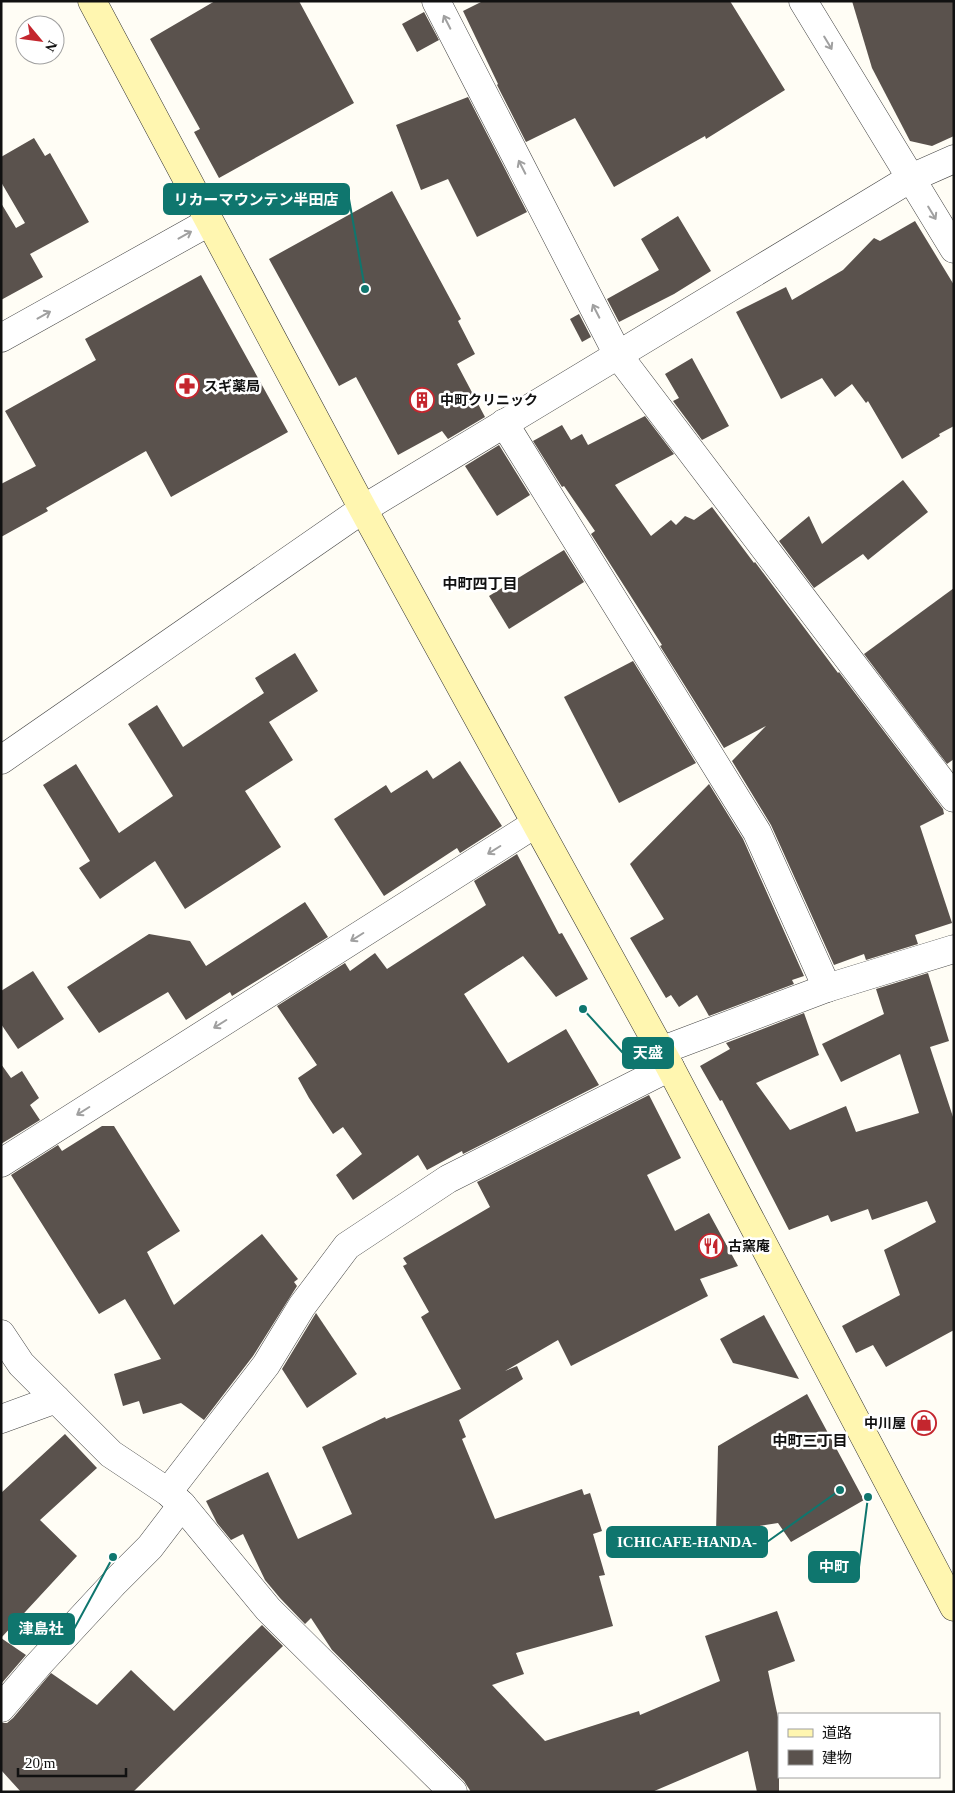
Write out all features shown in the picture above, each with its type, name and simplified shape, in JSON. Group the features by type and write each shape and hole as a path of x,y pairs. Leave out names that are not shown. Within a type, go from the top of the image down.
{"street":[{"path":"92,1 363,509 665,1059 954,1607"},
{"path":"436,1 618,355 954,798"},
{"path":"803,1 954,249"},
{"path":"1,760 363,509 911,178 954,159"},
{"path":"1,338 209,222"},
{"path":"504,423 757,832 827,988"},
{"path":"1,1163 535,824"},
{"path":"1,1708 115,1582 150,1548 175,1499 266,1365 302,1306 347,1246 448,1179 665,1059 827,988 954,949"},
{"path":"1,1334 21,1364 110,1454 175,1499 268,1609 453,1792"},
{"path":"1,1419 56,1399"}],"building":[{"path":"215,1 299,1 354,103 219,178 194,132 200,129 150,39"},
{"path":"483,1 730,1 785,90 706,139 705,136 614,187 575,118 526,142 463,11"},
{"path":"852,1 954,1 954,136 932,146 910,141 872,68"},
{"path":"424,12 439,40 417,52 402,24"},
{"path":"468,97 527,212 477,237 448,179 421,190 396,125"},
{"path":"34,138 45,156 50,153 89,222 30,254 43,277 1,300 1,203 16,228 25,223 1,182 1,157"},
{"path":"392,191 461,319 458,321 475,354 457,364 485,417 448,439 442,431 398,455 356,377 339,386 269,259"},
{"path":"678,216 711,271 674,294 619,322 607,299 659,270 641,239"},
{"path":"915,221 954,285 954,426 902,459 868,401 866,403 852,384 835,397 822,378 781,399 736,312 786,287 792,300 843,270 874,238 880,241"},
{"name":"スギ薬局","path":"201,275 288,432 171,497 146,451 46,508 48,511 1,537 1,484 36,466 5,411 96,360 85,339"},
{"path":"579,314 591,337 582,342 570,319"},
{"path":"692,358 729,426 702,440 673,401 679,398 665,374"},
{"path":"645,416 674,454 615,485 651,536 671,520 676,525 685,516 694,520 712,507 943,809 944,814 920,826 952,923 915,935 918,944 866,960 864,954 834,965 771,825 732,761 766,726 724,748 660,646 662,645 591,534 595,531 564,486 562,487 533,441 562,425 571,440 582,434 588,445"},
{"path":"499,445 530,495 497,516 465,466"},
{"path":"903,480 928,512 868,560 863,554 814,588 779,541 809,516 822,544"},
{"path":"564,550 584,582 509,629 489,596"},
{"path":"954,588 954,759 947,764 864,654"},
{"path":"295,653 318,691 269,722 293,760 245,791 281,847 185,909 155,861 100,899 79,868 90,861 43,785 76,764 119,833 173,796 128,724 157,705 183,747 264,693 255,678"},
{"path":"633,661 696,763 619,803 564,697"},
{"path":"460,761 502,826 460,853 457,848 384,896 334,819 386,785 391,793 427,770 433,779"},
{"path":"709,784 743,839 804,976 792,980 794,984 709,1016 697,995 679,1007 671,995 666,998 630,938 664,919 630,864"},
{"path":"517,854 559,934 562,933 588,979 556,997 523,956 464,994 508,1063 566,1029 599,1085 463,1154 462,1151 427,1170 418,1155 353,1200 336,1175 362,1154 343,1127 333,1134 309,1098 298,1078 317,1065 277,1006 345,963 350,971 375,953 387,969 486,905 474,881"},
{"path":"305,902 328,937 232,996 230,992 186,1020 168,992 99,1033 67,987 149,934 190,941 206,966"},
{"path":"33,971 64,1019 18,1049 1,1024 1,991"},
{"path":"928,973 949,1041 930,1047 954,1120 954,1330 886,1367 873,1345 856,1353 842,1326 900,1295 884,1250 936,1222 927,1201 872,1220 868,1209 831,1222 828,1215 789,1230 722,1100 720,1101 700,1066 730,1049 726,1043 804,1013 819,1055 756,1083 790,1130 846,1106 856,1132 919,1113 900,1054 841,1082 822,1044 884,1014 876,989"},
{"path":"1,1064 11,1078 22,1071 39,1098 30,1105 40,1120 1,1144"},
{"path":"649,1095 681,1158 647,1175 675,1231 709,1213 738,1266 700,1279 708,1296 571,1366 558,1340 505,1371 517,1366 523,1379 459,1420 466,1437 462,1439 495,1519 582,1489 584,1495 590,1493 602,1531 593,1534 605,1575 599,1576 613,1626 516,1653 524,1674 492,1685 545,1741 639,1711 640,1715 720,1681 705,1636 777,1611 795,1661 768,1671 778,1717 779,1792 757,1792 748,1751 652,1792 471,1792 464,1781 332,1650 311,1618 305,1624 280,1598 265,1580 243,1534 231,1540 217,1523 206,1501 268,1472 298,1539 352,1514 322,1447 385,1417 386,1419 461,1389 421,1317 429,1312 403,1266 407,1264 403,1258 490,1207 477,1182"},
{"path":"102,1126 114,1126 180,1231 147,1252 174,1305 262,1234 298,1279 294,1282 297,1286 253,1356 204,1420 181,1403 143,1414 139,1401 123,1406 114,1374 161,1359 125,1299 99,1314 11,1175 58,1145 62,1151"},
{"path":"316,1313 357,1374 307,1408 282,1369"},
{"path":"764,1315 799,1379 733,1363 720,1339"},
{"path":"807,1394 864,1500 791,1542 778,1523 716,1533 718,1446"},
{"path":"65,1434 97,1468 40,1520 77,1556 1,1638 1,1493"},
{"path":"262,1625 283,1646 133,1792 21,1792 1,1770 1,1723 7,1723 13,1718 51,1673 97,1705 131,1670 174,1711"},
{"path":"1,1638 26,1655 1,1684"}],"place":[{"name":"リカーマウンテン半田店","path":"365,289"},
{"name":"スギ薬局","path":"187,386"},
{"name":"中町クリニック","path":"422,400"},
{"name":"天盛","path":"583,1009"},
{"name":"古窯庵","path":"711,1246"},
{"name":"中川屋","path":"924,1423"},
{"name":"ICHICAFE-HANDA-","path":"840,1490"},
{"name":"中町","path":"868,1497"},
{"name":"津島社","path":"113,1557"}],"district":[{"name":"中町四丁目","path":"480,584"},
{"name":"中町三丁目","path":"810,1441"}]}
